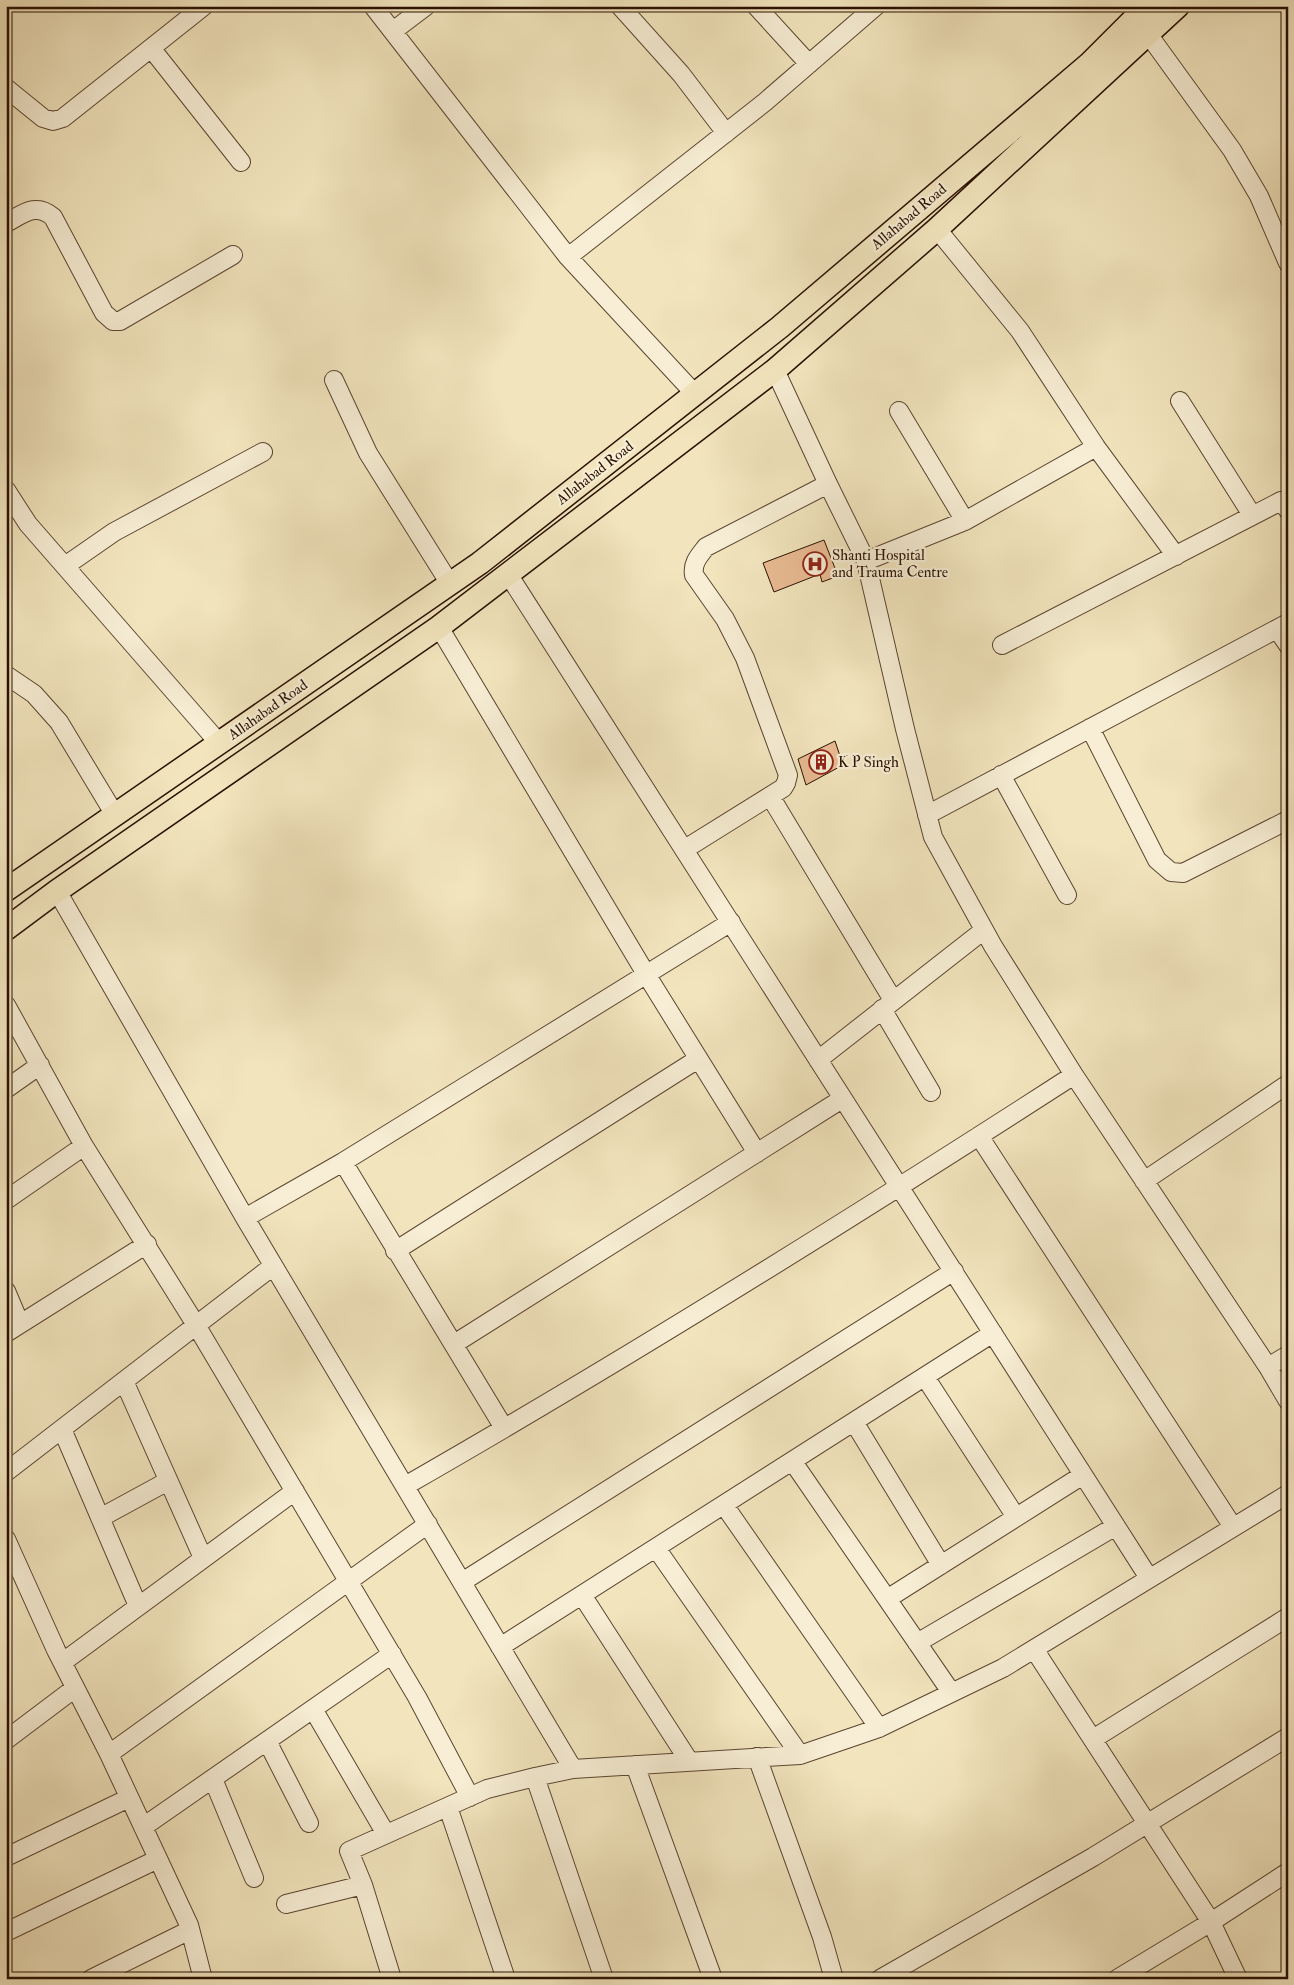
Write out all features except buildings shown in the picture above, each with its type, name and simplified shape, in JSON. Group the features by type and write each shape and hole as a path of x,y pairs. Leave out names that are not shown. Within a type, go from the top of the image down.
{"main road":[{"name":"Allahabad Road","path":"6,890 480,563 780,327 1089,64 1147,6"},
{"path":"6,929 57,891 439,627 775,370 937,229 1178,6"}],"street":[{"path":"6,88 42,118 53,120 63,118 204,6"},
{"path":"373,6 568,257 695,394"},
{"path":"393,31 426,6"},
{"path":"620,6 681,74 726,133"},
{"path":"756,6 809,64"},
{"path":"568,257 726,133 876,6"},
{"path":"1148,34 1232,150 1259,196 1288,263"},
{"path":"152,48 241,162"},
{"path":"6,223 40,208 53,217 104,313 113,321 120,322 233,254"},
{"path":"937,229 1020,331 1096,447 1176,556"},
{"path":"775,370 866,561 905,729 933,837 984,930 1074,1075 1288,1400"},
{"path":"334,380 368,453 450,584"},
{"path":"1180,401 1252,515"},
{"path":"899,411 965,520"},
{"path":"866,561 965,520 1096,447"},
{"path":"65,566 114,532 263,452"},
{"path":"684,849 783,788 788,775 745,658 725,620 694,575 693,568 706,547 828,484"},
{"path":"6,490 28,524 219,743"},
{"path":"1002,645 1281,501 1288,510"},
{"path":"508,574 1149,1578"},
{"path":"927,815 1282,626 1288,645"},
{"path":"439,627 646,974 757,1153"},
{"path":"6,675 34,694 59,722 115,815"},
{"path":"1090,728 1157,860 1171,872 1183,874 1288,820"},
{"path":"1001,775 1067,895"},
{"path":"770,796 888,1004 931,1092"},
{"path":"57,891 273,1266 572,1769"},
{"path":"245,1218 342,1162 731,922"},
{"path":"818,1060 984,930"},
{"path":"6,1005 84,1146 147,1244 392,1654 470,1796"},
{"path":"395,1251 698,1059"},
{"path":"6,1089 40,1065"},
{"path":"404,1486 662,1334 900,1187 1074,1075"},
{"path":"1144,1180 1288,1084"},
{"path":"454,1344 842,1098"},
{"path":"979,1136 1233,1527"},
{"path":"6,1200 84,1146"},
{"path":"342,1162 504,1428"},
{"path":"6,1291 13,1328 147,1244"},
{"path":"6,1472 273,1266"},
{"path":"462,1582 954,1271"},
{"path":"500,1647 993,1333"},
{"path":"1268,1367 1288,1355"},
{"path":"925,1377 1016,1517"},
{"path":"124,1381 203,1558"},
{"path":"854,1422 941,1565"},
{"path":"62,1429 138,1606"},
{"path":"793,1462 951,1692"},
{"path":"887,1598 1084,1475"},
{"path":"100,1518 168,1481"},
{"path":"63,1662 295,1491"},
{"path":"392,1979 363,1885 349,1851 487,1789 536,1777 572,1769 800,1755 879,1728 1003,1668 1288,1494"},
{"path":"724,1505 879,1728"},
{"path":"109,1754 428,1524"},
{"path":"917,1643 1116,1526"},
{"path":"6,1539 75,1688 109,1754 190,1930 203,1979"},
{"path":"656,1548 800,1755"},
{"path":"582,1595 689,1761"},
{"path":"1093,1739 1288,1617"},
{"path":"1034,1649 1211,1922 1238,1979"},
{"path":"143,1827 392,1654"},
{"path":"6,1740 75,1688"},
{"path":"313,1709 386,1834"},
{"path":"880,1979 1094,1857 1288,1738"},
{"path":"267,1741 309,1823"},
{"path":"757,1757 822,1937 834,1979"},
{"path":"635,1765 713,1979"},
{"path":"536,1777 604,1979"},
{"path":"212,1779 254,1878"},
{"path":"6,1857 129,1798"},
{"path":"448,1807 506,1979"},
{"path":"6,1932 158,1859"},
{"path":"1117,1979 1211,1922 1288,1872"},
{"path":"286,1904 363,1885"},
{"path":"90,1979 190,1930"}],"place":[{"name":"Shanti Hospital and Trauma Centre","path":"815,564"},
{"name":"K P Singh","path":"821,762"}]}
